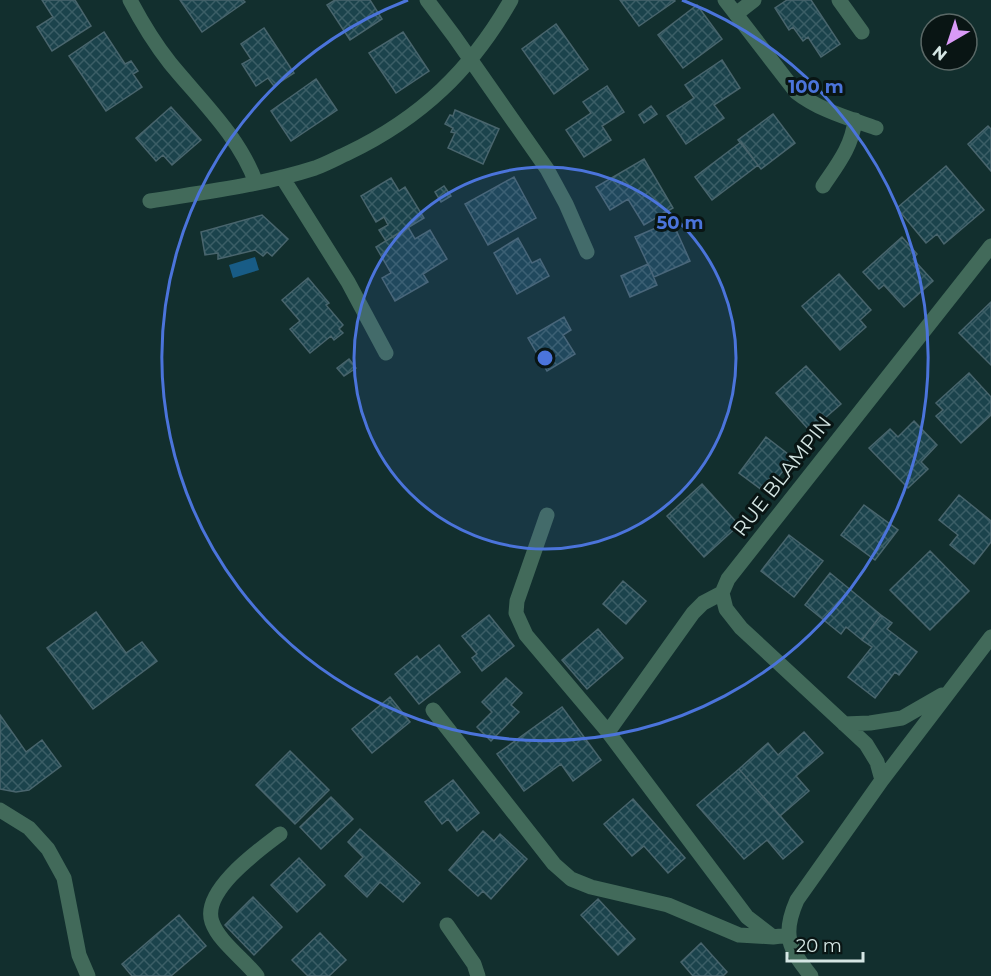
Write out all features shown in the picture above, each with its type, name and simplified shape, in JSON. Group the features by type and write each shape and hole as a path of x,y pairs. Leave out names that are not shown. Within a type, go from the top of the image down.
{"street":[{"path":"130,0 169,61 237,144 250,165 256,183"},
{"path":"427,0 547,169 566,204 587,252"},
{"path":"150,201 282,177 317,167 375,140 414,115 446,88 470,61 511,0"},
{"path":"724,0 796,92 807,101 876,128"},
{"path":"736,14 754,0"},
{"path":"839,0 862,32"},
{"path":"823,186 847,151 853,135 855,120"},
{"path":"282,177 348,282 386,353"},
{"name":"RUE BLAMPIN","path":"722,593 728,579 991,246"},
{"path":"547,515 517,601 516,613 526,635 608,732 747,917 781,936 811,976"},
{"path":"608,732 693,613 703,603 722,593 726,609 741,628 866,744 877,762 882,780"},
{"path":"781,936 797,900 882,780 991,637"},
{"path":"844,723 870,723 902,718 950,691"},
{"path":"433,710 554,864 571,879 591,887 668,905 740,935 781,936"},
{"path":"0,810 29,828 48,849 64,878 79,955 88,976"},
{"path":"257,976 219,934 212,922 210,911 215,895 247,859 280,834"},
{"path":"447,925 474,964 478,976"}],"water":[{"path":"255,257 259,270 233,278 229,265"}],"building":[{"path":"42,0 75,0 91,26 52,51 37,27 53,17"},
{"path":"180,0 243,0 245,2 202,32"},
{"path":"335,0 370,0 382,19 350,40 327,5"},
{"path":"620,0 674,0 675,1 639,26"},
{"path":"787,0 811,0 840,44 821,57 808,37 803,41 793,27 789,30 775,8"},
{"path":"697,5 722,39 683,68 658,35"},
{"path":"556,24 588,69 554,94 522,49"},
{"path":"264,28 294,73 274,86 268,78 256,86 242,64 251,59 241,44"},
{"path":"104,32 125,64 131,61 138,71 133,74 142,87 106,111 69,56"},
{"path":"403,32 429,71 396,93 369,53"},
{"path":"722,60 740,88 714,105 724,118 686,144 667,116 694,98 685,85"},
{"path":"316,79 337,110 291,141 271,111"},
{"path":"607,86 624,112 602,126 611,140 584,157 566,130 591,113 583,102"},
{"path":"651,106 657,114 644,123 639,115"},
{"path":"171,107 201,140 172,165 163,155 156,161 136,138"},
{"path":"455,110 499,129 483,164 448,148 455,133 451,132 453,128 445,124 450,115 453,116"},
{"path":"773,114 795,143 761,169 738,140"},
{"path":"988,126 991,129 991,171 968,144"},
{"path":"741,142 758,165 712,200 695,177"},
{"path":"644,159 673,208 644,225 628,199 610,210 596,187"},
{"path":"946,166 984,210 944,244 937,234 926,243 897,208"},
{"path":"514,177 536,218 488,245 465,204"},
{"path":"391,178 399,191 405,187 424,218 386,241 379,230 388,225 384,217 376,222 361,196"},
{"path":"444,186 451,196 441,202 435,192"},
{"path":"262,215 288,239 272,256 267,252 263,256 255,250 218,259 218,253 205,255 201,232"},
{"path":"672,221 690,261 654,277 635,237"},
{"path":"408,227 415,239 430,230 447,259 423,274 428,282 395,301 382,278 391,273 376,247"},
{"path":"902,237 917,254 913,259 933,281 904,307 884,285 879,289 863,272"},
{"path":"518,238 532,263 540,259 549,276 517,294 494,253"},
{"path":"648,264 657,285 630,297 621,276"},
{"path":"839,274 871,310 860,320 866,327 840,350 802,306"},
{"path":"308,278 329,303 326,305 343,325 339,329 343,333 334,340 331,336 310,353 290,329 300,321 282,300"},
{"path":"991,302 991,365 959,333"},
{"path":"564,317 571,330 563,335 575,354 547,371 528,338"},
{"path":"349,359 356,368 344,376 337,368"},
{"path":"806,366 841,404 810,431 776,393"},
{"path":"969,373 991,397 991,415 961,443 936,416 943,410 936,403"},
{"path":"914,421 937,445 921,462 928,469 908,488 869,448 890,429 898,437"},
{"path":"766,437 793,458 766,493 739,473"},
{"path":"702,484 739,525 704,557 667,516"},
{"path":"959,495 991,521 991,542 974,564 950,545 958,535 939,520"},
{"path":"864,505 898,530 875,560 841,535"},
{"path":"789,535 823,561 794,597 761,571"},
{"path":"930,551 969,591 930,630 890,590"},
{"path":"830,573 881,615 862,640 846,627 841,634 805,605"},
{"path":"623,581 646,601 626,624 603,604"},
{"path":"96,612 126,653 142,642 157,661 93,709 47,648"},
{"path":"489,615 514,646 482,671 472,658 477,654 462,636"},
{"path":"881,615 892,623 887,629 917,652 899,675 895,672 875,698 848,677 872,647 862,640"},
{"path":"598,629 623,658 587,689 562,660"},
{"path":"439,645 460,672 419,704 395,674 417,656 420,660"},
{"path":"506,678 522,693 511,705 519,712 491,741 477,727 492,712 482,702"},
{"path":"390,697 410,722 372,753 352,729"},
{"path":"562,707 601,760 573,781 561,764 524,791 497,754"},
{"path":"0,715 26,752 42,740 61,766 29,790 16,792 0,789"},
{"path":"804,732 823,753 796,776 809,791 780,816 739,769 768,743 778,755"},
{"path":"290,751 329,790 295,824 256,785"},
{"path":"739,769 803,842 783,859 767,840 744,859 697,805"},
{"path":"453,780 479,813 457,831 448,819 442,824 425,802"},
{"path":"331,797 353,819 321,849 300,827"},
{"path":"633,799 685,858 668,873 644,846 632,856 604,824"},
{"path":"360,829 420,883 403,902 380,882 367,897 345,876 363,857 348,842"},
{"path":"483,831 494,841 500,834 527,859 491,899 483,891 478,896 449,870"},
{"path":"299,858 325,885 297,912 271,885"},
{"path":"253,897 282,927 254,955 225,925"},
{"path":"598,899 635,939 618,955 581,915"},
{"path":"179,915 206,946 171,976 132,976 122,964"},
{"path":"320,933 346,960 329,976 308,976 292,960"},
{"path":"701,943 727,972 723,976 693,976 681,962"}]}
